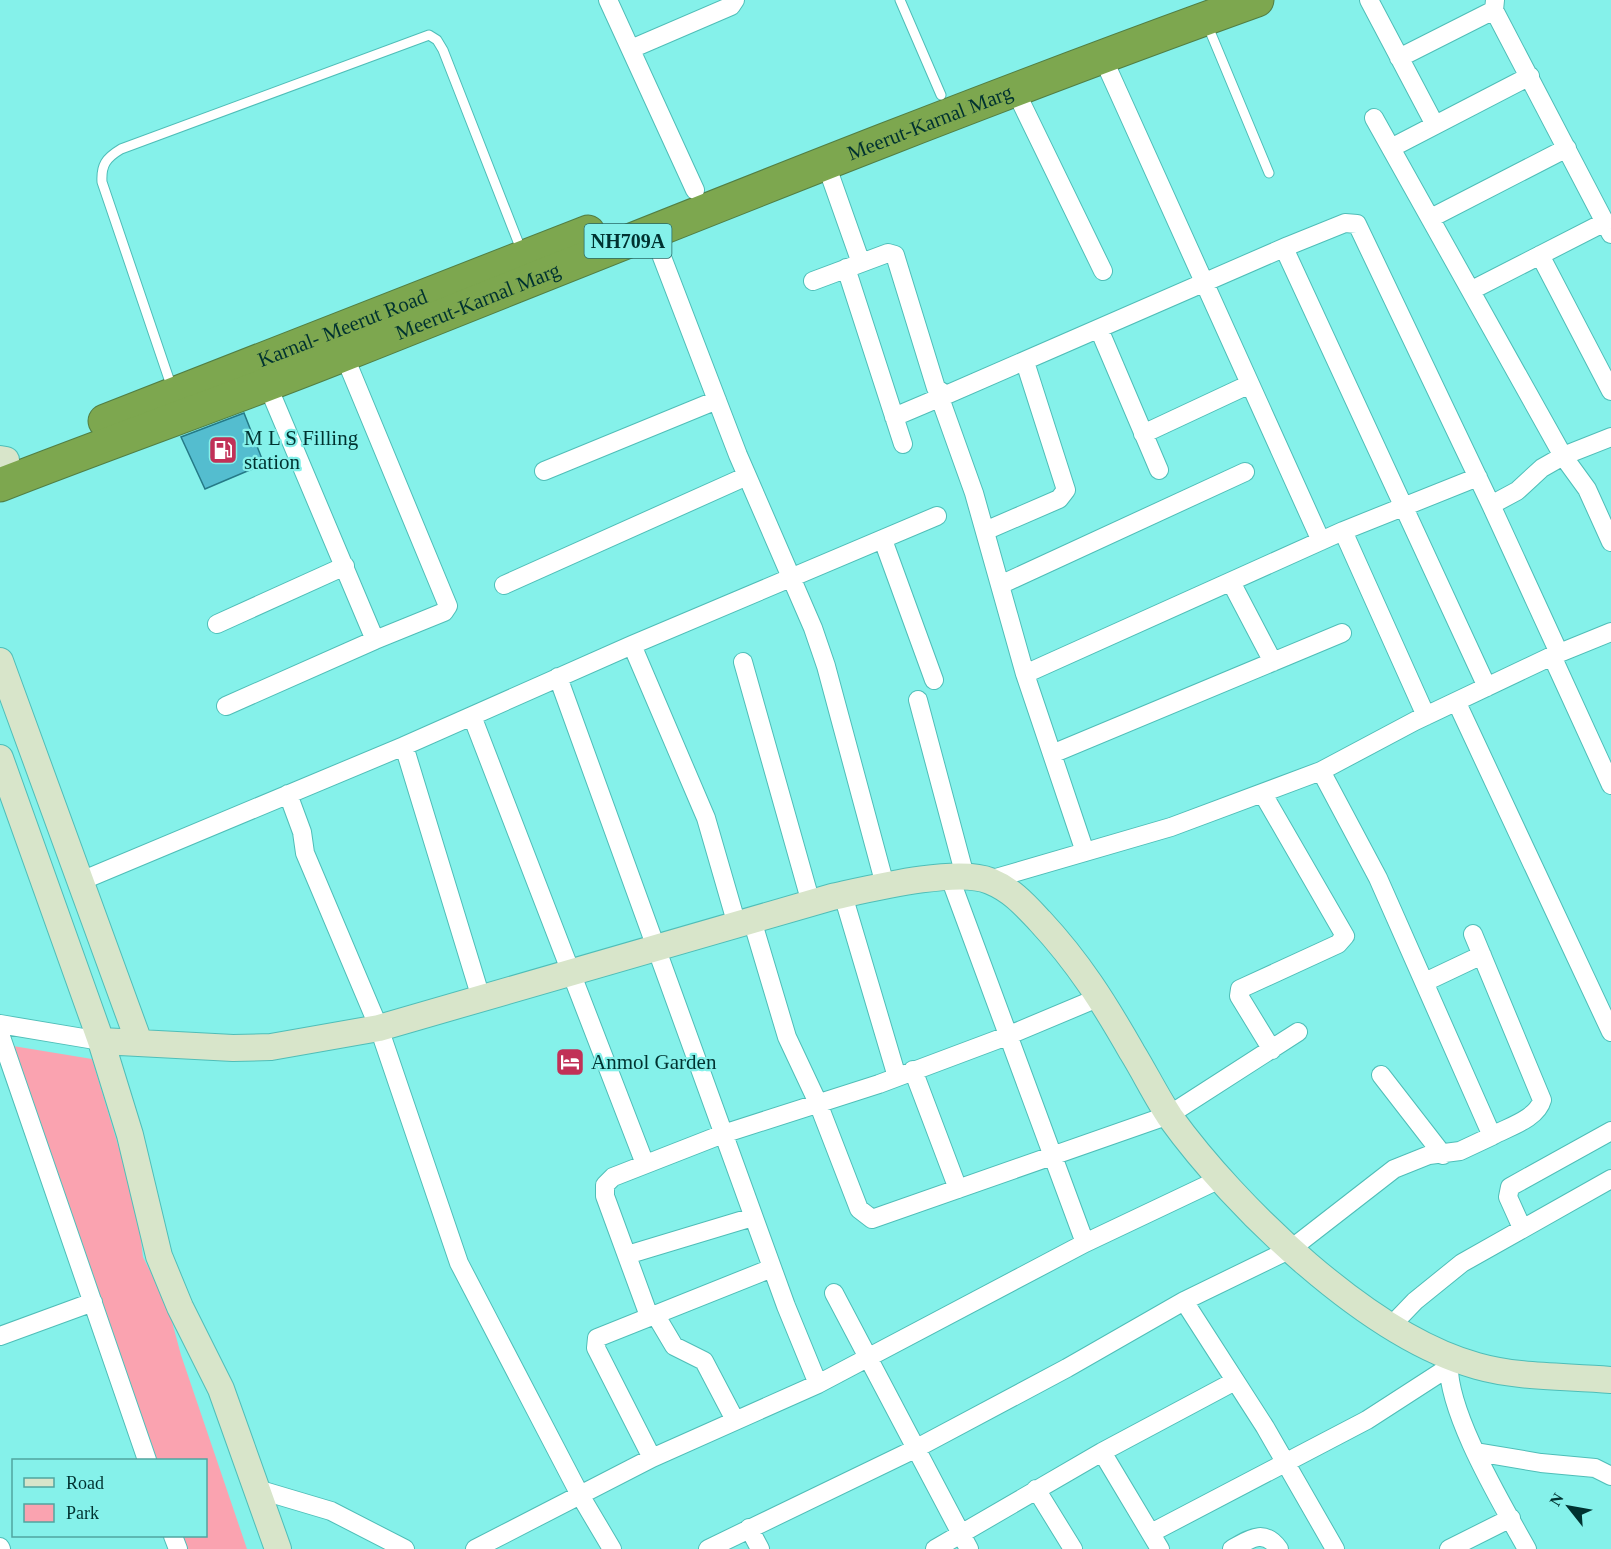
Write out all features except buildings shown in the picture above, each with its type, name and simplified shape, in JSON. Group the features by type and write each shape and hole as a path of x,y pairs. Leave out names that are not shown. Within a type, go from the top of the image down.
{"highway":[{"name":"Meerut-Karnal Marg","path":"1,467 178,404 267,384 1102,56 1197,9 1257,0"},
{"name":"Karnal- Meerut Road","path":"178,404 524,257 695,190 941,95 1197,9"}],"street":[{"path":"608,0 695,190"},
{"path":"631,49 731,6 735,0"},
{"path":"1369,0 1435,126"},
{"path":"1399,58 1495,5 1608,228 1540,255 1472,290"},
{"path":"1102,56 1321,541"},
{"path":"1391,148 1530,76"},
{"path":"1015,90 1103,271"},
{"path":"1374,118 1563,456 1587,489 1611,542"},
{"path":"1431,218 1567,147"},
{"path":"826,164 903,444"},
{"path":"894,417 1284,248 1352,222 1360,228 1491,505 1611,785"},
{"path":"652,231 747,476 826,666 885,885"},
{"path":"1284,248 1405,505 1487,687"},
{"path":"813,281 888,253 896,255 936,388 943,396 985,531 1025,674 1085,852"},
{"path":"1540,255 1611,391"},
{"path":"1098,329 1159,470"},
{"path":"226,706 444,612 448,600 344,355"},
{"path":"985,531 1059,499 1066,490 1025,362"},
{"path":"267,384 375,640"},
{"path":"1143,434 1250,384"},
{"path":"544,471 717,400"},
{"path":"1491,505 1517,491 1542,468 1563,456 1611,437"},
{"path":"1000,585 1245,472"},
{"path":"504,585 747,476"},
{"path":"1025,674 1343,531 1478,477"},
{"path":"81,881 404,746 632,645 936,516"},
{"path":"1343,531 1425,716"},
{"path":"883,540 934,680"},
{"path":"217,624 345,566"},
{"path":"1232,582 1273,662"},
{"path":"0,1024 101,1041 233,1048 271,1047 379,1028 811,903 885,885 968,878 1085,852 1171,827 1321,771 1425,716 1457,703 1555,655 1611,632"},
{"path":"1052,754 1342,633"},
{"path":"632,645 706,818 788,1037 818,1103 859,1209 866,1217 878,1218 1169,1115 1298,1032"},
{"path":"0,661 139,1042"},
{"path":"743,662 811,903"},
{"path":"558,677 753,1217 818,1384"},
{"path":"918,700 968,878 1007,1036 1085,1243"},
{"path":"1457,703 1606,1011 1611,1032"},
{"path":"472,716 645,1164"},
{"path":"404,746 481,998"},
{"path":"0,759 101,1041 139,1165 159,1256 180,1307 215,1374 278,1549"},
{"path":"1321,771 1378,878 1492,1136"},
{"path":"288,794 302,832 305,853 379,1028 459,1263 580,1495 612,1549"},
{"path":"1263,794 1345,936 1338,944 1240,989 1239,996 1272,1050"},
{"path":"968,878 1014,893 1071,954 1100,997 1169,1115 1220,1179 1291,1249 1390,1327 1449,1362 1498,1371 1611,1380"},
{"path":"843,895 905,1074 958,1190"},
{"path":"708,1549 915,1449 1067,1368 1184,1301 1291,1249 1394,1169 1429,1155 1460,1151 1533,1114 1540,1108 1542,1100 1473,934"},
{"path":"1425,982 1482,955"},
{"path":"735,1420 704,1361 674,1346 652,1315 605,1196 605,1185 613,1177 723,1134 905,1074 1007,1036 1100,997"},
{"path":"0,1034 146,1459"},
{"path":"1381,1075 1443,1155"},
{"path":"1522,1228 1508,1197 1510,1187 1611,1131"},
{"path":"475,1549 652,1458 818,1384 1085,1243 1220,1179"},
{"path":"1390,1327 1415,1301 1462,1263 1611,1179"},
{"path":"627,1255 753,1217"},
{"path":"652,1458 595,1344 600,1336 772,1268"},
{"path":"834,1293 965,1542"},
{"path":"1184,1301 1287,1464 1335,1549"},
{"path":"0,1336 93,1302"},
{"path":"1449,1362 1452,1391 1476,1452 1527,1549"},
{"path":"1151,1533 1287,1464 1367,1420 1449,1362"},
{"path":"935,1549 965,1542 1036,1489 1235,1381"},
{"path":"1102,1452 1160,1549"},
{"path":"1476,1452 1541,1463 1595,1468 1611,1476"},
{"path":"257,1489 331,1511 405,1549"},
{"path":"1036,1489 1073,1549"},
{"path":"1449,1549 1510,1518"},
{"path":"749,1528 760,1549"},
{"path":"1232,1549 1251,1538 1262,1536 1270,1539 1279,1549"}],"lane":[{"path":"900,0 941,95"},
{"path":"1197,9 1269,173"},
{"path":"178,404 102,182 101,168 107,158 121,149 429,35 437,40 443,50 524,257"}],"green space":[{"path":"13,1046 92,1059 137,1208 143,1257 168,1307 181,1355 247,1549 187,1549 183,1537 207,1537 207,1459 157,1459"}],"place":[{"name":"M L S Filling station","path":"223,450"},
{"name":"Anmol Garden","path":"570,1062"}]}
